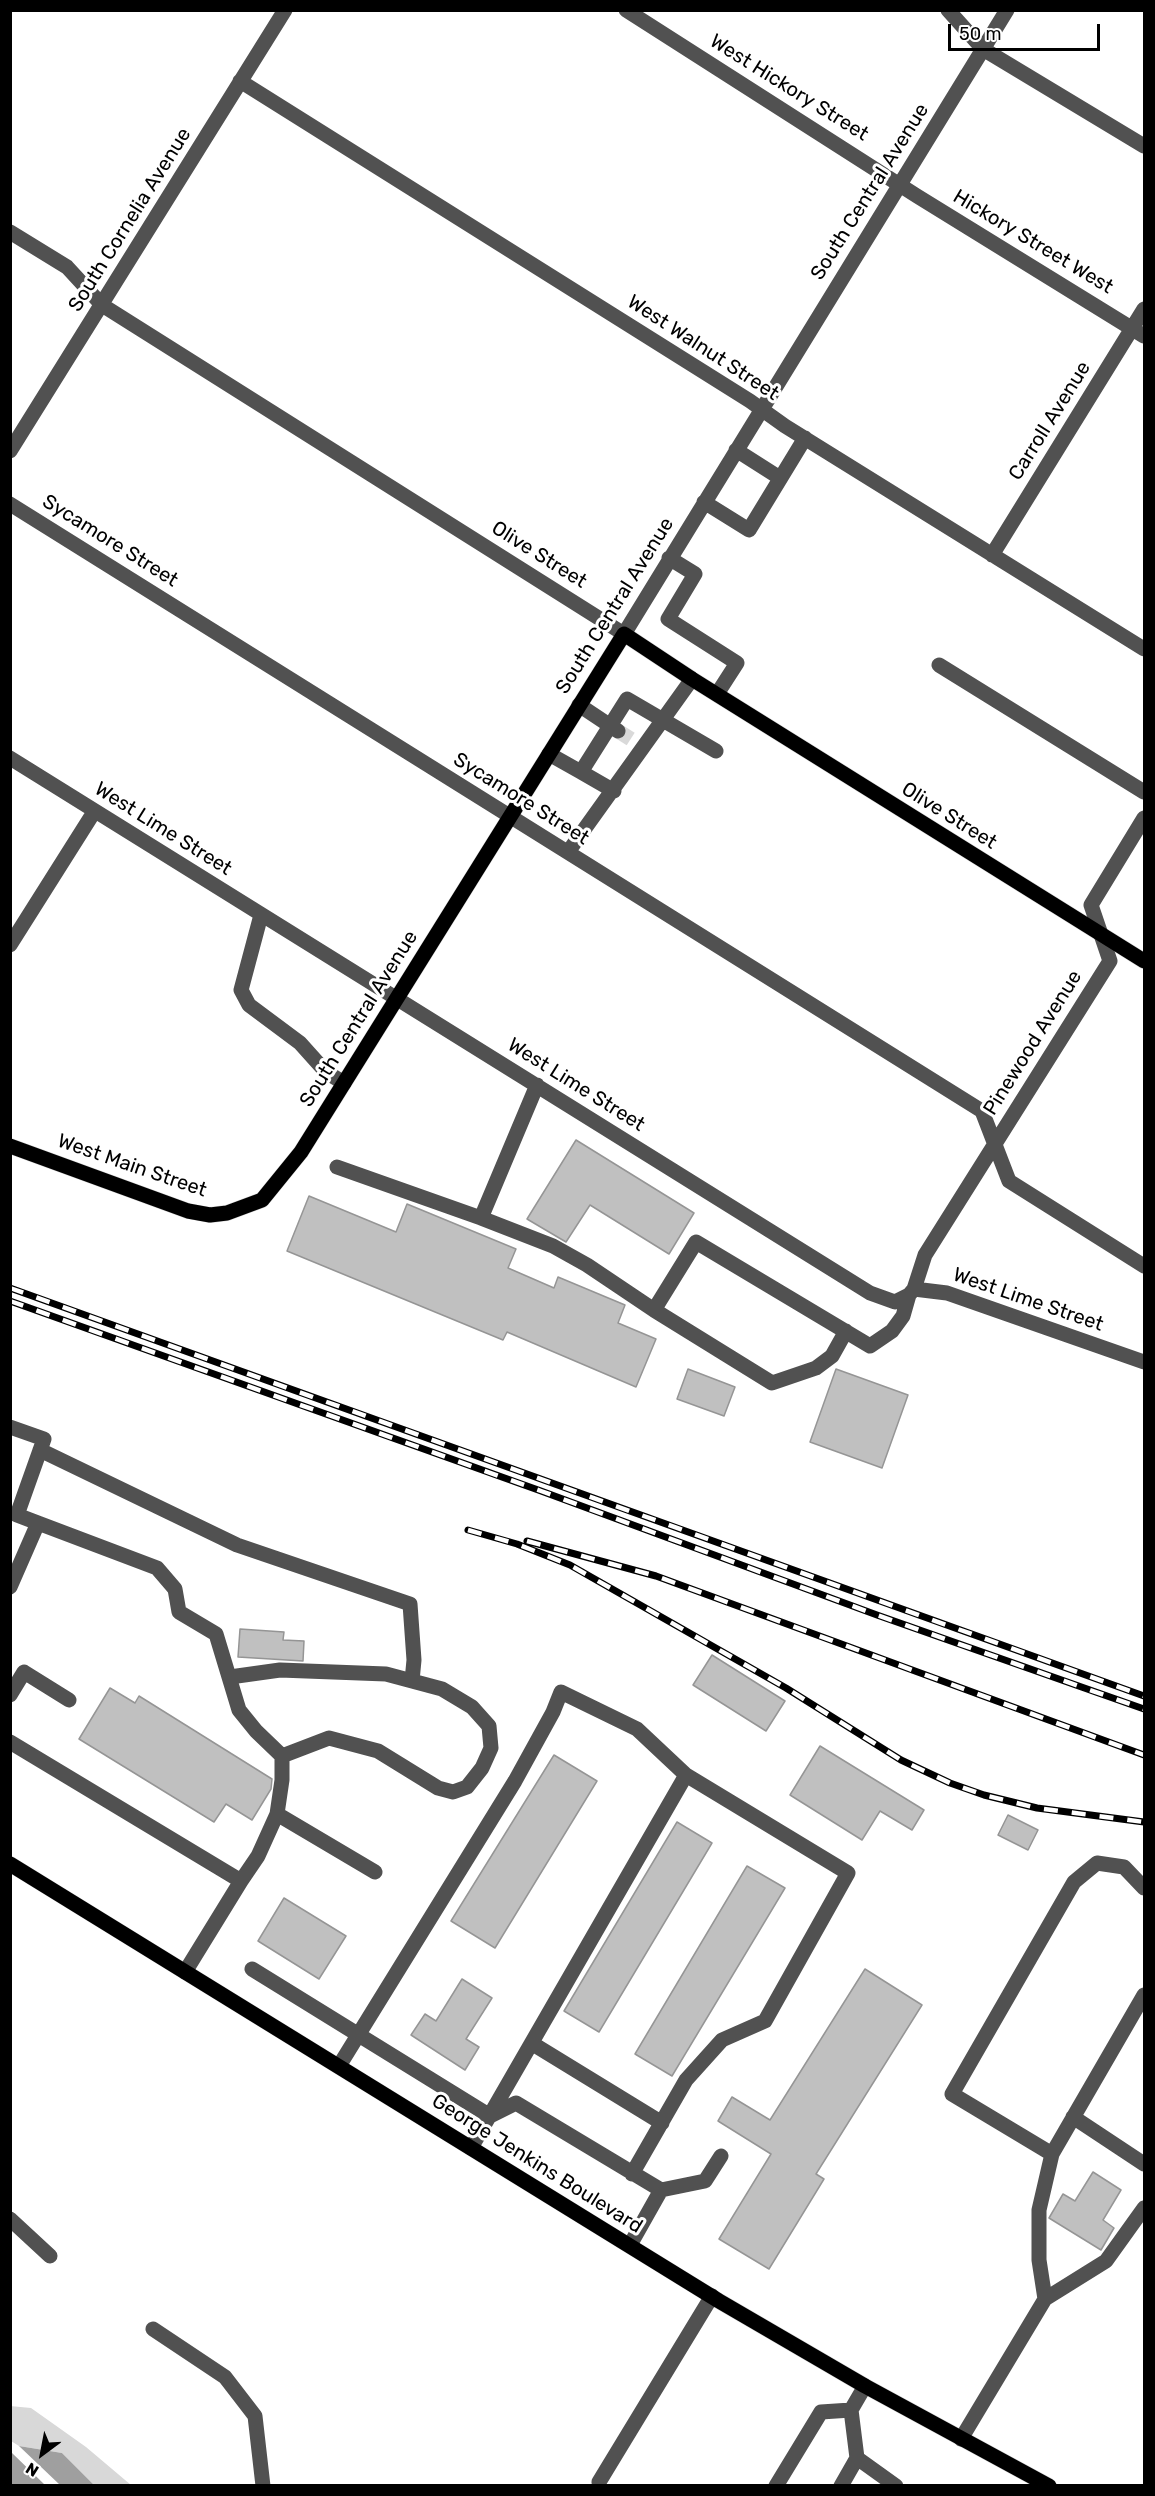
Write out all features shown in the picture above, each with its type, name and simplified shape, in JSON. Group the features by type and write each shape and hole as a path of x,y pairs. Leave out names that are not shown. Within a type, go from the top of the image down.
{"main road":[{"name":"Olive Street","path":"624,634 692,679 1144,961"},
{"name":"South Central Avenue","path":"242,1209 262,1200 301,1152 624,634"},
{"name":"West Main Street","path":"10,1146 188,1211 210,1215 242,1209"},
{"name":"George Jenkins Boulevard","path":"10,1864 712,2296 865,2386 1049,2486"}],"street":[{"name":"South Cornelia Avenue","path":"10,451 285,10"},
{"name":"West Hickory Street","path":"626,10 899,184"},
{"path":"948,10 983,48 1144,146"},
{"name":"South Central Avenue","path":"624,634 1007,10"},
{"name":"West Walnut Street","path":"240,81 1144,649"},
{"name":"Hickory Street West","path":"899,184 1139,332"},
{"name":"Olive Street","path":"10,232 67,267 102,305 624,634"},
{"name":"Carroll Avenue","path":"992,555 1139,332 1144,309"},
{"path":"704,502 749,530 805,438"},
{"path":"736,450 780,478"},
{"name":"Sycamore Street","path":"10,504 982,1111 1010,1181 1144,1266"},
{"path":"669,558 695,574 668,620 736,663 717,694"},
{"path":"939,665 1144,792"},
{"path":"568,852 614,791 641,745 665,720 692,679"},
{"path":"581,772 614,728 627,699 716,751"},
{"path":"579,705 614,728"},
{"path":"549,754 614,791"},
{"name":"West Lime Street","path":"10,758 261,915 398,997 870,1293 895,1302 912,1292 947,1293 1144,1362"},
{"path":"10,945 94,812"},
{"name":"Pinewood Avenue","path":"846,1331 870,1346 892,1331 903,1316 926,1255 1110,961 1091,905 1144,818"},
{"path":"261,915 241,990 249,1005 300,1042 326,1072 344,1083"},
{"path":"481,1218 537,1085"},
{"path":"337,1167 553,1246 587,1265 654,1310 772,1383 816,1368 832,1356 846,1331 696,1242 654,1310"},
{"path":"10,1427 44,1439 17,1515 157,1568 175,1589 179,1611 216,1634 239,1710 282,1756 278,1814 258,1856 185,1972"},
{"path":"40,1450 237,1545 410,1604 414,1660 412,1681"},
{"path":"10,1587 38,1523"},
{"path":"230,1677 280,1670 386,1674 442,1689 472,1707 489,1726 491,1748 482,1768 467,1787 453,1792 438,1788 378,1751 329,1738 282,1756"},
{"path":"10,1695 24,1672 69,1700"},
{"path":"339,2066 356,2035 515,1781 553,1712 561,1692 637,1729 686,1775 848,1873 765,2021 722,2040 686,2080 633,2174"},
{"path":"10,1742 241,1881"},
{"path":"471,2148 686,1775"},
{"path":"278,1814 375,1872"},
{"path":"1052,2154 952,2094 1074,1882 1097,1863 1124,1867 1144,1888"},
{"path":"252,1969 490,2116"},
{"path":"1045,2299 1039,2260 1039,2210 1052,2154 1144,1995"},
{"path":"533,2044 662,2123"},
{"path":"490,2116 516,2103 661,2190 705,2181 721,2156"},
{"path":"1073,2117 1144,2164"},
{"path":"630,2245 661,2190"},
{"path":"961,2439 1045,2299 1106,2261 1144,2208"},
{"path":"10,2218 50,2256"},
{"path":"599,2482 712,2296"},
{"path":"153,2329 225,2377 255,2416 263,2486"},
{"path":"841,2486 858,2458 851,2410 865,2386"},
{"path":"776,2486 820,2412 851,2410"},
{"path":"858,2458 896,2486"}],"shaded area":[{"path":"10,2406 31,2408 86,2447 131,2485 94,2485 62,2453 19,2446 11,2441"},
{"path":"19,2446 62,2453 94,2485 60,2485"},
{"path":"11,2452 45,2485 11,2485"}],"building":[{"path":"576,1140 694,1213 669,1254 590,1205 566,1242 527,1219"},
{"path":"309,1196 396,1232 407,1204 516,1249 508,1268 554,1288 558,1277 625,1305 618,1323 656,1339 636,1387 507,1332 503,1340 287,1251"},
{"path":"688,1369 735,1387 724,1416 677,1399"},
{"path":"836,1369 908,1395 882,1468 810,1442"},
{"path":"240,1629 284,1632 283,1640 304,1641 303,1661 238,1657"},
{"path":"712,1655 785,1701 766,1731 693,1685"},
{"path":"110,1688 135,1703 139,1696 272,1779 271,1789 252,1820 226,1804 214,1822 79,1739"},
{"path":"820,1746 924,1810 912,1830 880,1811 862,1840 790,1795"},
{"path":"554,1755 597,1781 495,1948 451,1921"},
{"path":"1008,1815 1038,1830 1028,1850 998,1835"},
{"path":"677,1822 712,1843 599,2032 564,2011"},
{"path":"747,1866 785,1888 672,2076 635,2054"},
{"path":"284,1898 346,1936 319,1979 258,1941"},
{"path":"865,1969 922,2005 816,2174 824,2179 769,2269 719,2239 771,2154 718,2121 732,2097 770,2120"},
{"path":"462,1979 492,1998 466,2039 479,2047 465,2070 411,2035 425,2014 436,2021"},
{"path":"1093,2172 1121,2190 1103,2220 1114,2228 1101,2250 1049,2218 1063,2194 1075,2201"}],"tunnel":[{"path":"618,731 637,743"}],"railway":[{"path":"10,1288 1144,1696"},
{"path":"10,1301 541,1491 877,1615 1144,1709"},
{"path":"468,1530 517,1544 570,1565 786,1688 901,1760 950,1783 984,1795 1037,1808 1144,1822"},
{"path":"527,1541 656,1576 1144,1755"}]}
